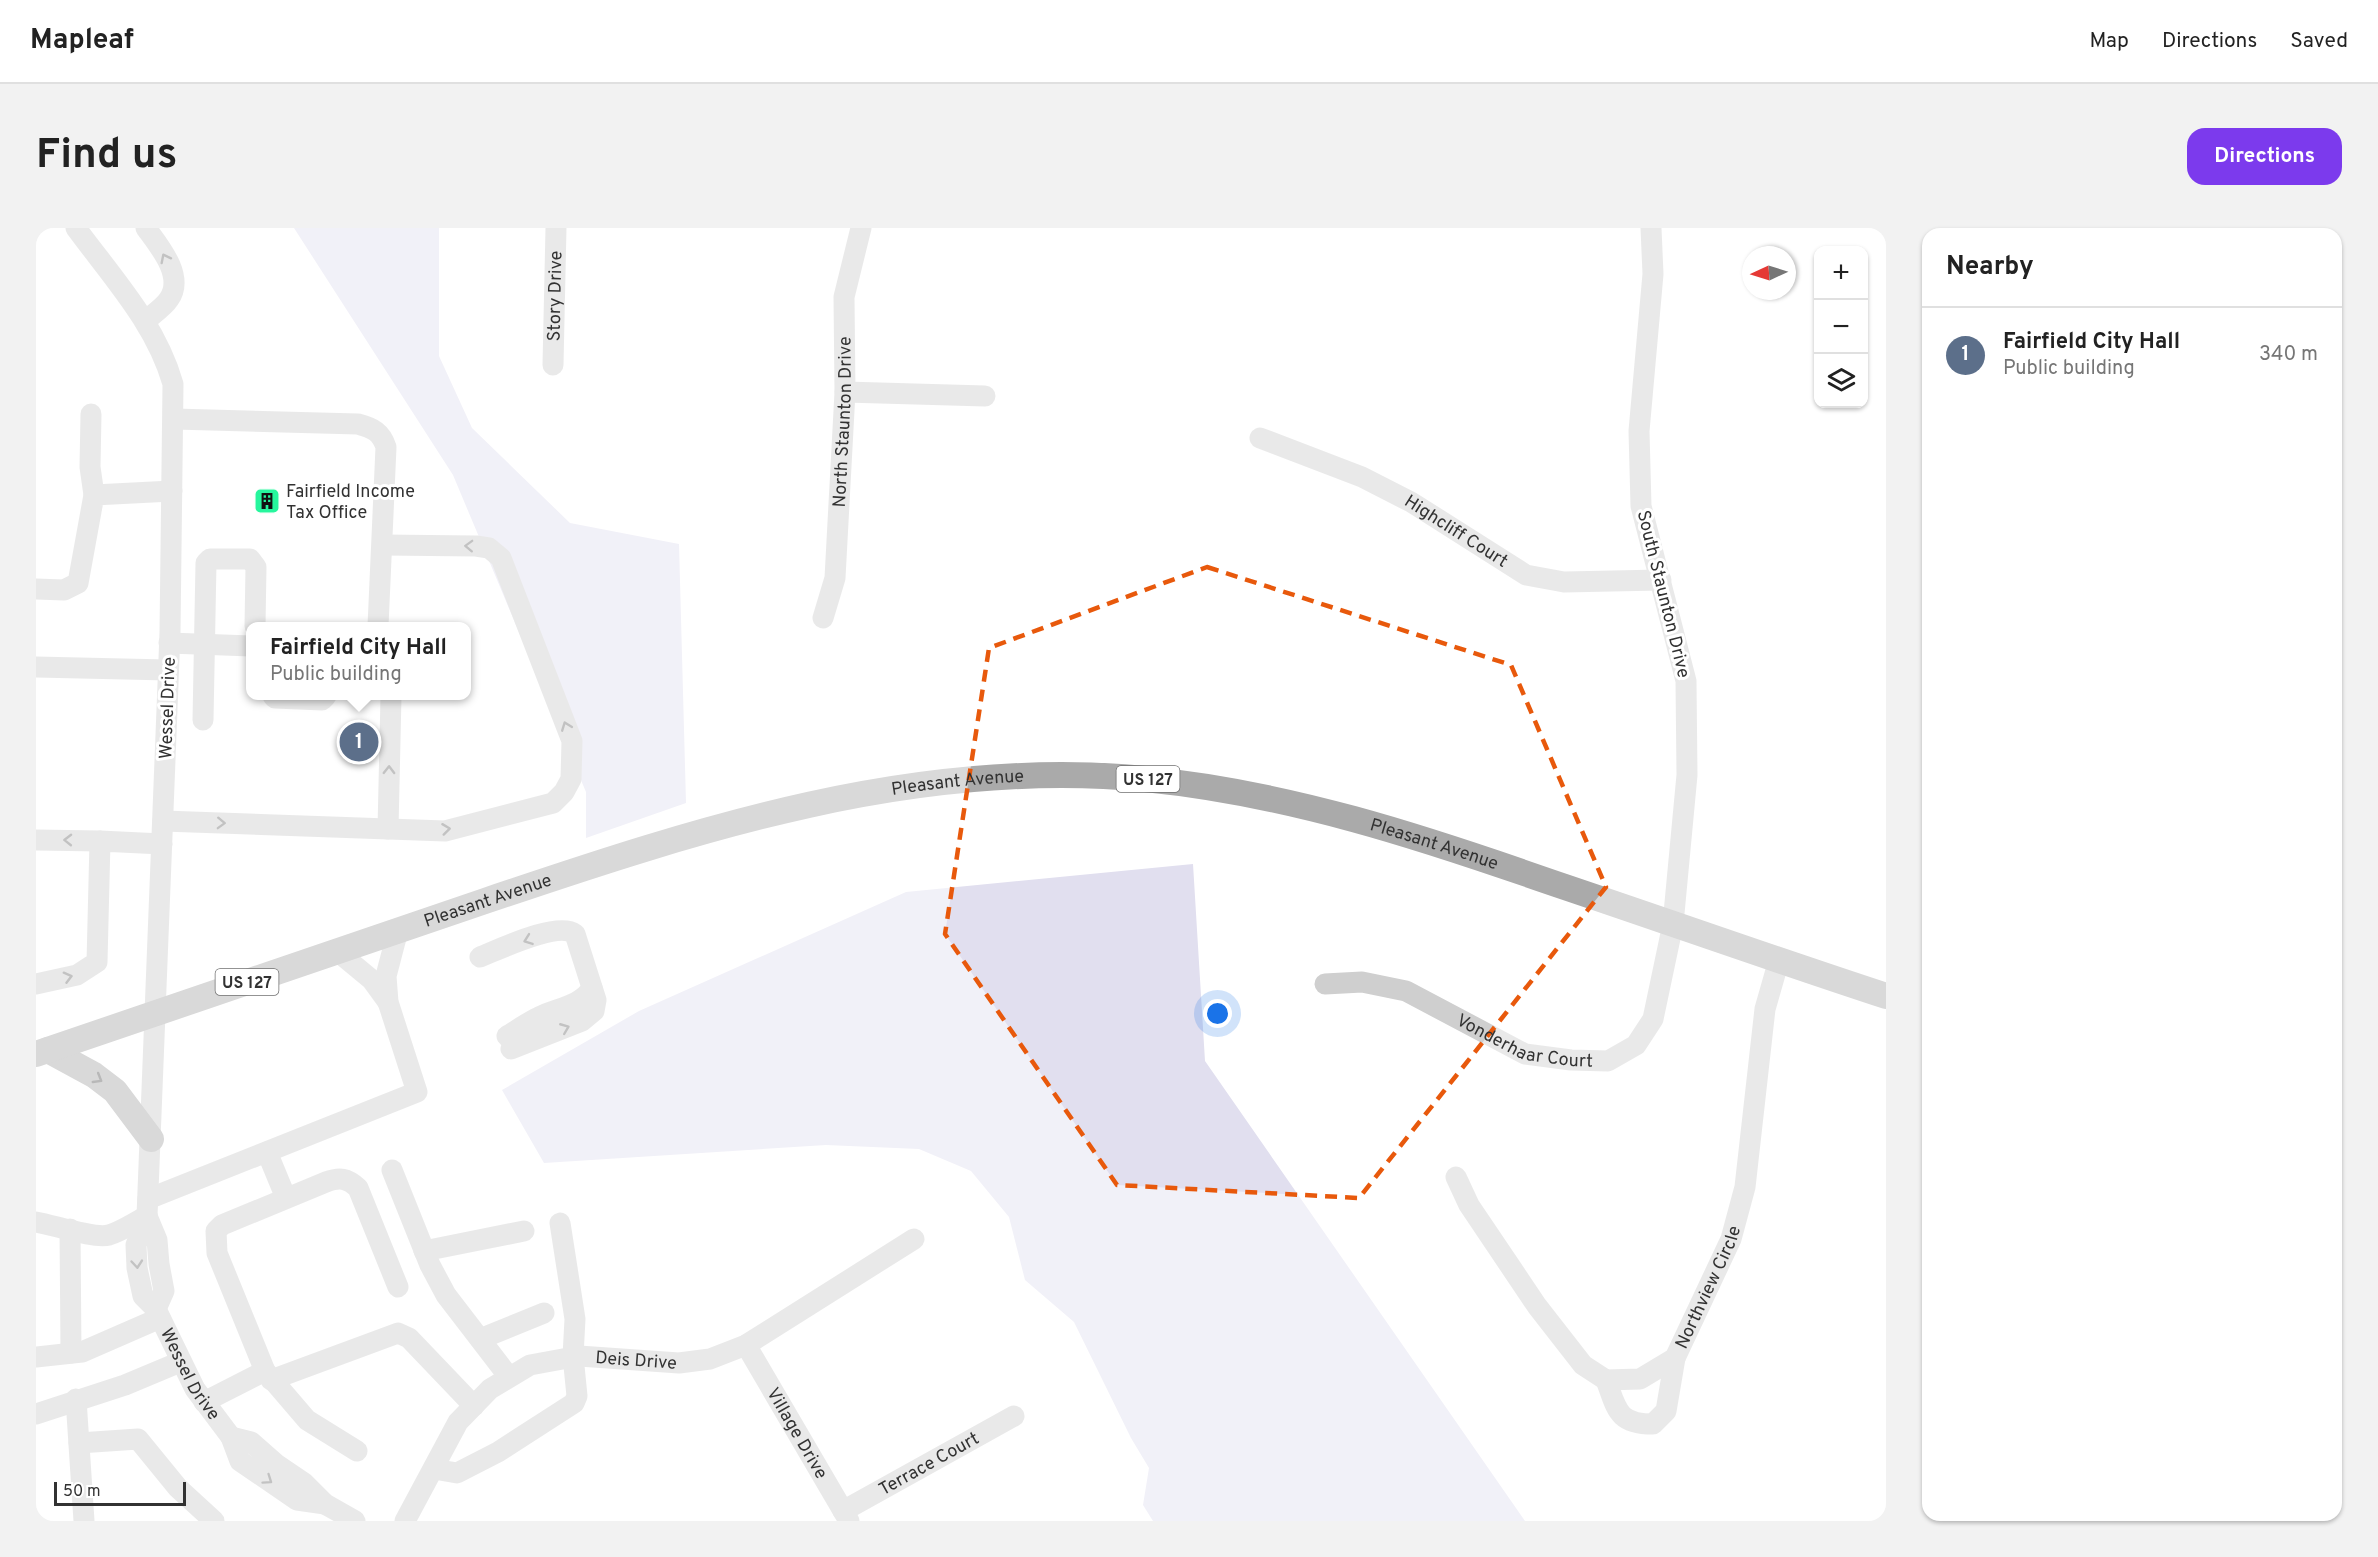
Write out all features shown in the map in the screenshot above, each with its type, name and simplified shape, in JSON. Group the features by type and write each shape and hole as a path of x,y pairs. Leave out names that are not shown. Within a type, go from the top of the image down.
{"main road":[{"name":"Pleasant Avenue","path":"42,1052 613,858 762,815 873,791 961,779 1054,774 1143,778 1202,786 1263,796 1341,814 1479,857 1886,996"},
{"path":"42,1052 94,1075 115,1091 151,1139"}],"street":[{"name":"Wessel Drive","path":"76,228 145,321 162,350 173,384 169,643 151,1139 148,1207 136,1245 136,1268 143,1296 158,1313 180,1362 204,1402 231,1437 240,1461 297,1500 325,1504 355,1521"},
{"path":"145,321 170,299 175,276 160,247 146,228"},
{"name":"Story Drive","path":"553,365 556,228"},
{"name":"North Staunton Drive","path":"823,618 835,578 845,392 844,297 861,228"},
{"name":"South Staunton Drive","path":"1651,228 1653,274 1640,431 1641,506 1686,681 1687,775 1673,924"},
{"path":"845,392 985,396"},
{"path":"36,590 64,590 78,583 94,495 90,467 91,414"},
{"path":"174,419 358,424 372,428 382,435 386,447 378,622"},
{"name":"Highcliff Court","path":"1260,438 1362,477 1411,502 1526,574 1564,582 1661,580"},
{"path":"94,495 172,491"},
{"path":"163,821 445,831 554,802 564,792 571,779 572,741 501,558 489,548 476,546 383,545"},
{"path":"203,720 206,563 210,559 250,559 256,567 255,622"},
{"path":"169,643 246,646"},
{"path":"36,667 168,670"},
{"path":"388,829 391,700"},
{"path":"36,840 162,844"},
{"path":"36,984 77,975 97,962 100,841"},
{"name":"Vonderhaar Court","path":"1325,984 1362,982 1406,991 1525,1054 1570,1060 1608,1061 1636,1045 1653,1019 1673,924"},
{"path":"36,1222 85,1234 108,1236 148,1207 267,1152 417,1092 388,1002 386,976 398,930"},
{"path":"480,957 554,930 570,930 575,934 592,988 587,996 577,1002 539,1017 509,1043"},
{"path":"337,951 372,980 388,1002"},
{"name":"Northview Circle","path":"1606,1380 1640,1378 1675,1358 1731,1239 1745,1187 1765,1009 1779,960"},
{"path":"267,1152 286,1198"},
{"path":"392,1170 424,1251 446,1295 509,1377"},
{"path":"1456,1177 1469,1205 1537,1306 1583,1365 1606,1380 1617,1411 1634,1424 1653,1424 1666,1411 1675,1358"},
{"path":"357,1451 307,1420 268,1376 217,1253 214,1241 216,1231 222,1225 326,1182 338,1178 348,1179 358,1188 398,1287"},
{"path":"434,1469 457,1473 498,1452 573,1403 577,1396 573,1356 575,1319 560,1223"},
{"path":"70,1229 71,1353"},
{"path":"424,1251 524,1231"},
{"name":"Deis Drive","path":"405,1521 458,1422 490,1389 530,1365 573,1356 679,1363 710,1359 746,1345 914,1239"},
{"path":"36,1357 82,1352 158,1313"},
{"path":"480,1340 511,1324 544,1313"},
{"path":"204,1402 268,1376 398,1333 409,1338 474,1406"},
{"name":"Village Drive","path":"746,1345 846,1516"},
{"path":"36,1414 125,1385 180,1362"},
{"path":"76,1400 84,1521"},
{"name":"Terrace Court","path":"846,1516 1014,1416"},
{"path":"79,1443 138,1439 178,1488 214,1521"}],"highlighted area":[{"path":"1207,567 1511,665 1606,887 1359,1198 1117,1185 945,934 989,648"}],"shaded area":[{"path":"294,228 439,228 439,356 472,428 570,523 679,544 686,803 586,838 586,792 453,475"},
{"path":"1193,864 1205,1061 1525,1521 1153,1521 1143,1505 1149,1468 1131,1438 1074,1322 1025,1280 1009,1217 971,1171 919,1149 826,1145 544,1163 502,1090 639,1011 906,892"}],"place":[{"name":"Fairfield Income Tax Office","path":"267,501"},
{"name":"Fairfield City Hall","path":"359,742"}]}
